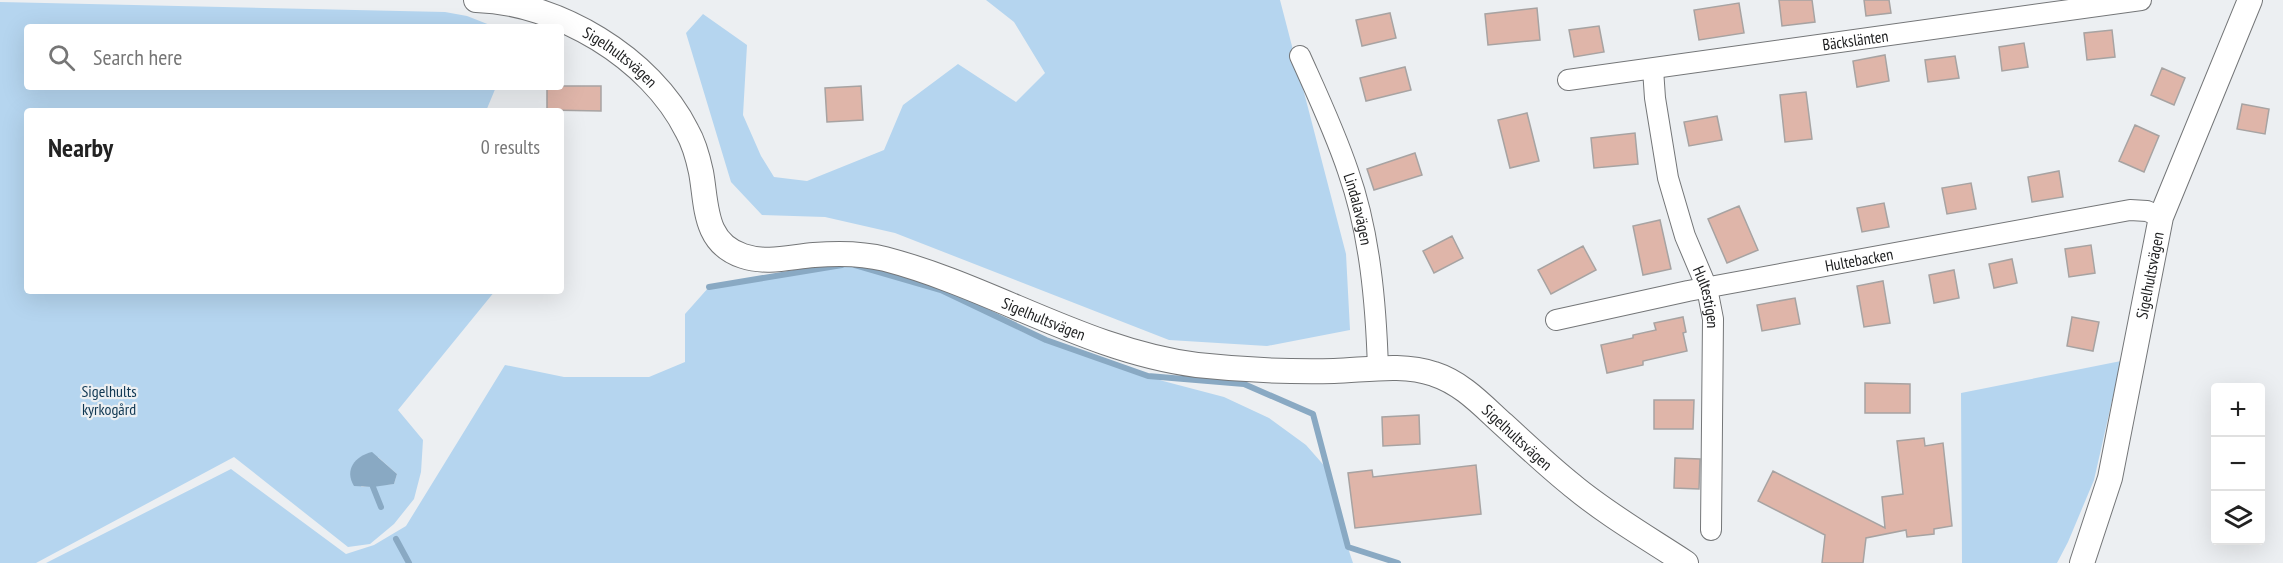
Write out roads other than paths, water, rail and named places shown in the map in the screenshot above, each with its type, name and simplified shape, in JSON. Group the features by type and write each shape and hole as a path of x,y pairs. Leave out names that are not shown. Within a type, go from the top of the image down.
{"street":[{"name":"Sigelhultsvägen","path":"476,0 522,6 557,18 617,50 647,77 686,128 702,174 708,222 725,245 734,252 758,259 780,260 843,253 884,258 940,275 1090,338 1132,352 1172,361 1282,372 1423,370 1450,381 1470,393 1572,486 1686,563"},
{"name":"Bäckslänten","path":"1568,80 2141,0"},
{"name":"Sigelhultsvägen","path":"2082,563 2110,478 2161,217 2250,0"},
{"name":"Lindalavägen","path":"1300,56 1349,172 1371,276 1378,369"},
{"name":"Hultestigen","path":"1653,69 1655,98 1668,178 1685,236 1707,288 1713,319 1711,530"},
{"name":"Hultebacken","path":"1556,320 1707,288 2130,210 2147,211 2161,217"}],"waterway":[{"path":"709,287 842,265"},
{"path":"855,265 941,290 1046,340 1148,376 1244,384 1313,414 1348,547 1398,563"},
{"path":"373,487 381,507"},
{"path":"396,539 409,563"}],"park label":[{"name":"Sigelhults kyrkogård","path":"109,400"}]}
